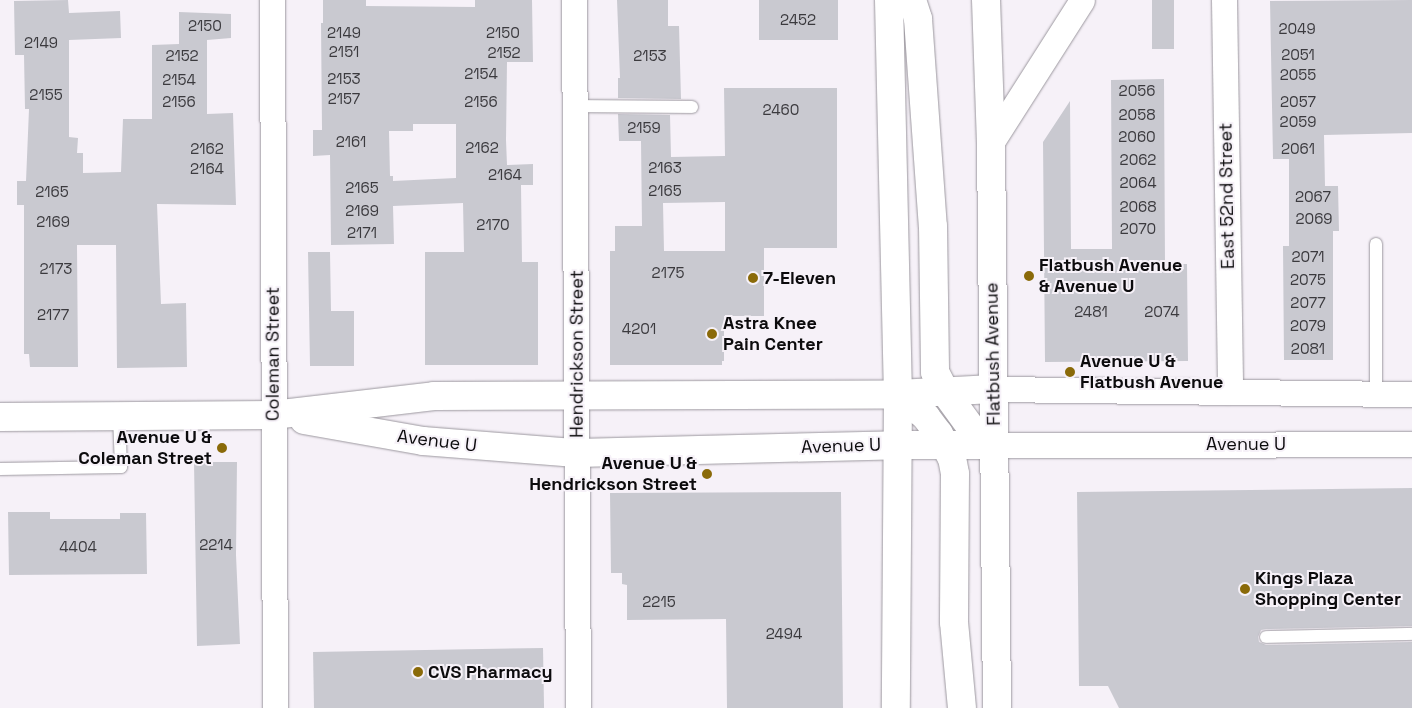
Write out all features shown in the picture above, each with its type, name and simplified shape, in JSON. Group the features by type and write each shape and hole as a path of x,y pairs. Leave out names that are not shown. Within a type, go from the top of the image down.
{"main road":[{"path":"889,0 898,394 896,708"},
{"path":"912,0 918,19 933,226 935,372 946,392 972,429 994,445"},
{"name":"Flatbush Avenue","path":"986,0 991,143 997,708"},
{"name":"Avenue U","path":"0,417 273,415 434,396 898,394 993,390"},
{"path":"898,394 926,417 946,445 955,474 954,622 962,708"},
{"name":"Avenue U","path":"273,415 423,441 577,454 898,445 994,445"}],"street":[{"name":"Coleman Street","path":"272,0 275,708"},
{"name":"Hendrickson Street","path":"574,0 578,708"},
{"path":"991,143 1082,0"},
{"name":"East 52nd Street","path":"1224,0 1230,392"},
{"name":"Avenue U","path":"993,390 1412,394"},
{"name":"Avenue U","path":"994,445 1412,444"}],"lane":[{"path":"575,106 692,107"},
{"path":"1376,244 1376,393"},
{"path":"0,469 121,467 119,416"},
{"path":"1266,637 1412,634"}],"building":[{"path":"68,0 69,13 120,11 121,38 69,40 69,137 78,138 77,153 83,153 83,173 121,172 123,119 152,119 152,45 179,44 179,12 231,14 231,38 207,40 207,114 233,113 236,205 157,204 161,304 186,303 187,367 117,368 116,245 77,245 78,367 30,367 29,354 24,354 24,205 17,205 17,181 26,181 29,109 25,109 24,55 15,55 14,1"},
{"path":"323,0 366,0 366,6 475,7 475,0 532,0 533,62 507,62 506,140 507,165 533,164 533,185 521,185 522,262 538,262 538,365 425,365 425,252 464,252 463,203 393,206 394,244 331,245 330,155 313,156 313,130 322,130 321,23 323,23","holes":["413,124 456,124 456,178 393,181 393,176 390,176 389,131 413,131"]},
{"path":"617,0 668,0 668,26 679,26 681,99 618,98 618,78 620,78"},
{"path":"759,0 838,0 838,40 759,40"},
{"path":"1152,0 1174,0 1174,49 1152,49"},
{"path":"1412,0 1412,133 1324,135 1325,186 1338,186 1339,231 1333,231 1333,360 1284,360 1283,246 1289,246 1289,159 1273,159 1270,1"},
{"path":"1164,79 1165,264 1187,264 1188,361 1045,362 1043,142 1070,101 1071,249 1112,249 1111,80"},
{"path":"724,88 837,88 837,248 764,248 764,316 724,316 724,361 722,361 722,365 610,365 610,251 615,251 615,226 642,226 641,141 619,141 618,114 670,115 671,157 725,156","holes":["725,202 725,251 664,251 663,203"]},
{"path":"308,252 330,252 331,311 354,311 354,366 310,366"},
{"path":"194,462 237,462 236,555 240,644 197,646"},
{"name":"Kings Plaza Shopping Center","path":"1412,488 1412,626 1266,629 1261,630 1258,637 1259,642 1266,645 1412,642 1412,708 1119,708 1108,686 1079,686 1077,492"},
{"path":"841,492 843,708 727,708 726,619 627,620 627,585 622,584 622,573 611,573 610,493"},
{"path":"8,512 50,512 50,519 120,519 120,513 146,513 147,574 9,575"},
{"path":"543,648 544,708 314,708 313,652"}],"place":[{"name":"Flatbush Avenue & Avenue U","path":"1029,276"},
{"name":"7-Eleven","path":"753,278"},
{"name":"Astra Knee Pain Center","path":"712,334"},
{"name":"Avenue U & Flatbush Avenue","path":"1070,372"},
{"name":"Avenue U & Coleman Street","path":"222,448"},
{"name":"Avenue U & Hendrickson Street","path":"707,474"},
{"name":"Kings Plaza Shopping Center","path":"1245,589"},
{"name":"CVS Pharmacy","path":"418,672"}]}
